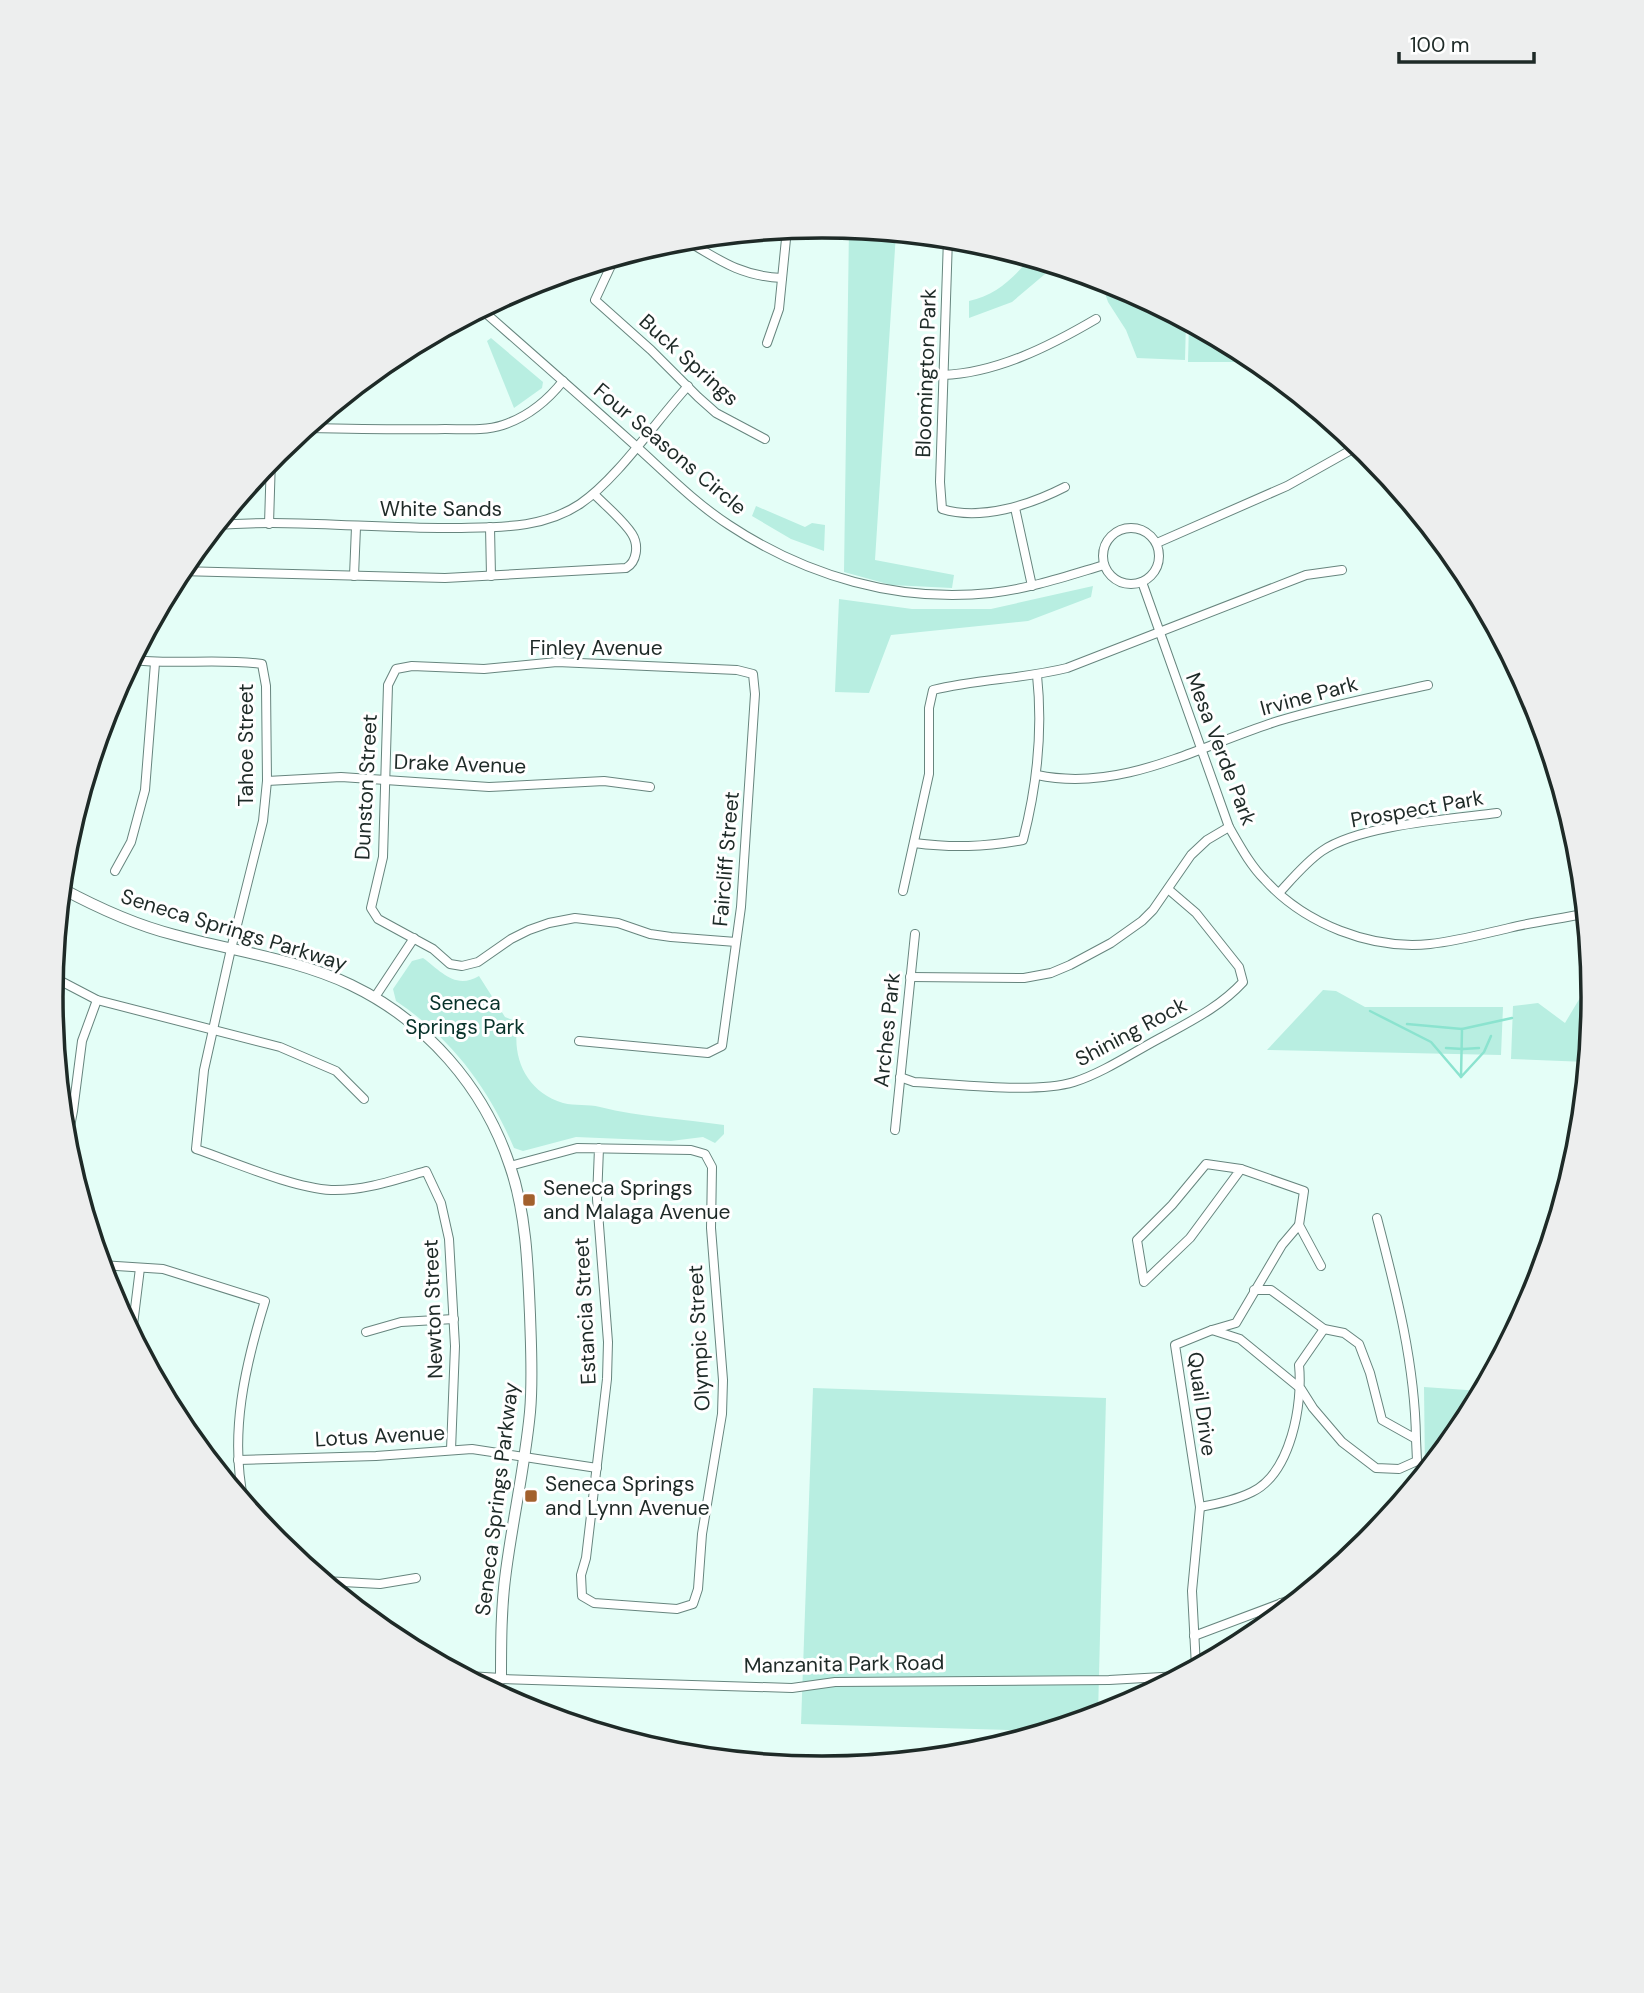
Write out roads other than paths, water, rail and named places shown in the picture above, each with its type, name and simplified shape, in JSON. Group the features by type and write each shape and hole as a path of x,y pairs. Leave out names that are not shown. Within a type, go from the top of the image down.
{"street":[{"path":"767,343 779,309 786,238"},
{"path":"699,248 737,270 760,277 782,278"},
{"name":"Bloomington Park","path":"948,248 940,482 942,509 966,513 1015,508"},
{"name":"Buck Springs","path":"610,268 595,300 651,349 716,413 765,439"},
{"name":"Four Seasons Circle","path":"488,315 702,505 728,524 810,568 860,584 931,595 993,593 1032,586 1104,565"},
{"path":"943,374 961,374 992,368 1063,339 1096,319"},
{"path":"320,428 483,429 503,425 535,408 553,394 563,381"},
{"name":"White Sands","path":"228,525 490,527 545,521 568,511 594,494 688,386"},
{"path":"1157,543 1287,486 1349,451"},
{"path":"270,524 271,475"},
{"path":"1032,586 1015,508 1040,500 1065,487"},
{"path":"194,571 445,578 619,569 631,565 635,558 632,534 594,494"},
{"path":"354,576 356,527"},
{"path":"490,527 491,576"},
{"path":"1134,527 1144,530 1157,543 1159,552 1156,570 1142,582 1133,584 1115,580 1104,565 1104,546 1116,531 1134,527"},
{"path":"903,891 929,774 929,708 933,690 1067,668 1306,575 1342,570"},
{"name":"Mesa Verde Park","path":"1142,582 1229,827 1251,864 1293,905 1327,926 1366,938 1405,944 1455,941 1576,915"},
{"path":"115,871 131,842 145,790 155,663 141,661"},
{"name":"Tahoe Street","path":"155,663 242,661 262,664 266,686 267,781 263,821 212,1030 204,1070 196,1149 307,1187 330,1190 353,1189 426,1171"},
{"name":"Finley Avenue","path":"396,669 412,666 484,669 557,662 737,670 753,674"},
{"name":"Dunston Street","path":"396,669 388,685 383,857 371,908 378,919 414,938"},
{"name":"Faircliff Street","path":"579,1041 708,1054 722,1046 747,843 755,694 753,674"},
{"path":"914,843 985,847 1023,840 1037,775 1040,703 1037,675"},
{"name":"Irvine Park","path":"1037,775 1058,780 1109,778 1309,712 1428,685"},
{"name":"Drake Avenue","path":"267,781 341,777 489,787 604,781 650,787"},
{"name":"Prospect Park","path":"1279,893 1322,851 1350,837 1497,813"},
{"path":"910,976 1024,978 1051,973 1070,965 1129,932 1153,910 1191,855 1229,827"},
{"name":"Shining Rock","path":"900,1077 914,1082 1042,1087 1072,1083 1208,1012 1228,998 1243,982 1239,967 1196,913 1168,889"},
{"name":"Seneca Springs Parkway","path":"70,893 99,908 138,923 326,974 375,997 419,1028 446,1056 491,1120 510,1166 523,1230 529,1296 530,1410 504,1583 500,1679"},
{"path":"375,997 414,938 433,949 450,964 462,966 478,962 529,930 575,918 598,919 650,934 736,942"},
{"name":"Arches Park","path":"895,1130 915,934"},
{"path":"64,983 97,1000 280,1047 336,1071 364,1099"},
{"path":"72,1114 82,1041 97,1000"},
{"path":"510,1166 556,1152 599,1148"},
{"name":"Olympic Street","path":"582,1596 594,1603 677,1609 693,1604 698,1589 702,1534 723,1380 710,1228 712,1167 705,1154 691,1150 599,1148"},
{"name":"Estancia Street","path":"582,1596 581,1575 586,1558 597,1468 608,1342 598,1221 599,1148"},
{"path":"1212,1330 1236,1323 1282,1245 1299,1225 1304,1191 1241,1169 1206,1164 1172,1205 1137,1240 1144,1282 1190,1238 1241,1169"},
{"name":"Newton Street","path":"426,1171 441,1203 449,1239 455,1346 452,1450"},
{"path":"1212,1330 1240,1339 1301,1389 1313,1408 1342,1442 1376,1468 1399,1469 1417,1461 1415,1405 1404,1321 1377,1218"},
{"path":"1299,1225 1321,1266"},
{"path":"113,1266 177,1272 265,1301 250,1349 242,1389 238,1428 242,1486"},
{"path":"134,1316 140,1268"},
{"path":"1254,1290 1271,1290 1324,1329 1344,1333 1360,1344 1382,1420 1416,1439"},
{"path":"366,1332 401,1322 454,1319"},
{"path":"1195,1657 1192,1591 1200,1507 1219,1504 1254,1491 1278,1469 1296,1422 1301,1389 1299,1365 1324,1329"},
{"name":"Quail Drive","path":"1200,1507 1175,1345 1212,1330"},
{"name":"Lotus Avenue","path":"238,1460 376,1456 472,1449 597,1468"},
{"path":"340,1582 380,1584 416,1578"},
{"path":"1194,1636 1276,1605"},
{"name":"Manzanita Park Road","path":"489,1678 793,1688 835,1682 1157,1677"}],"waterway":[{"path":"1370,1011 1431,1042 1461,1077"},
{"path":"1491,1036 1484,1052 1461,1077 1462,1029 1512,1018"},
{"path":"1407,1024 1462,1029"},
{"path":"1446,1048 1463,1049"},
{"path":"1463,1049 1479,1048"}],"place":[{"name":"Seneca Springs and Malaga Avenue","path":"529,1200"},
{"name":"Seneca Springs and Lynn Avenue","path":"531,1496"}],"park label":[{"name":"Seneca Springs Park","path":"465,1015"}]}
